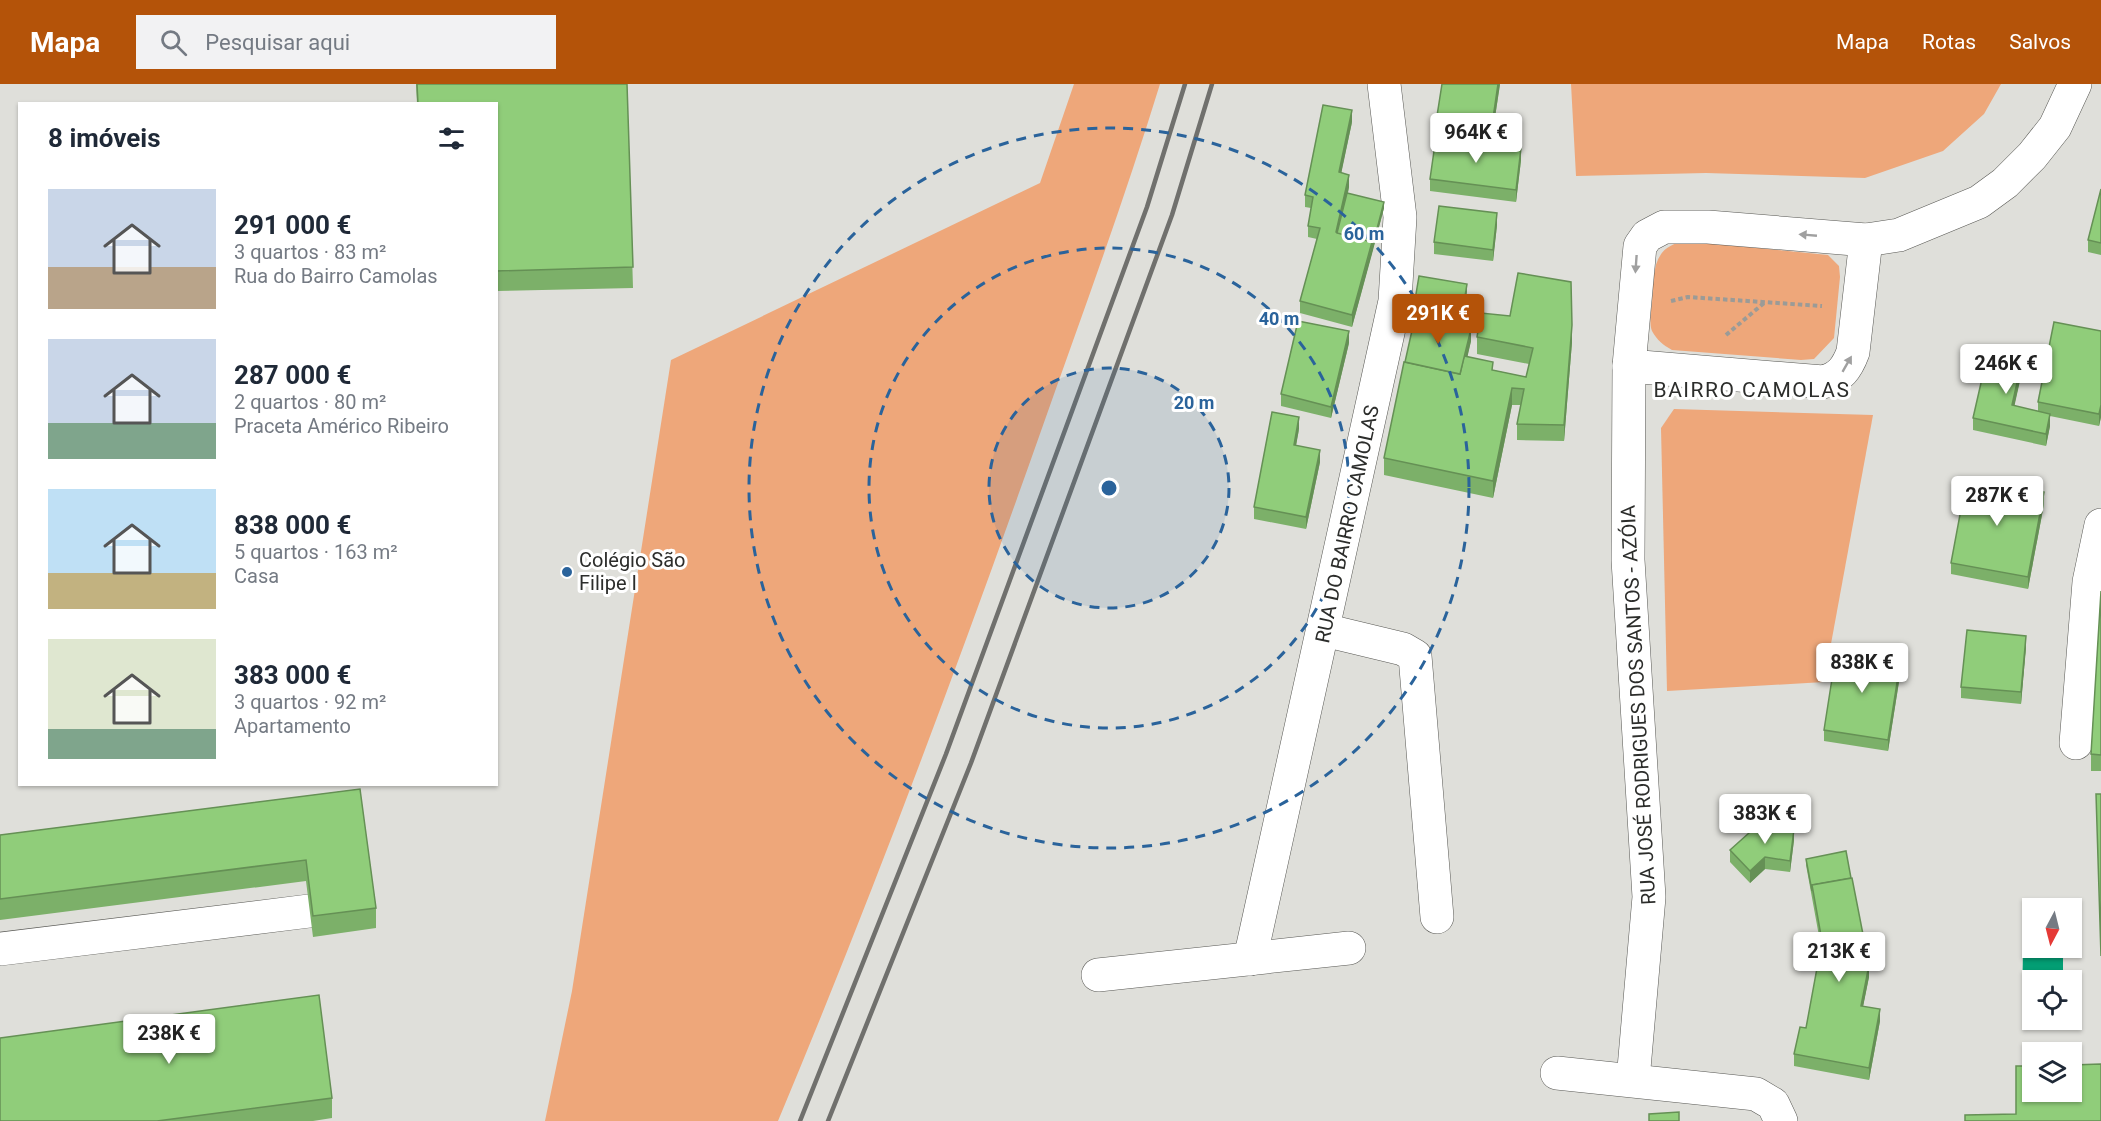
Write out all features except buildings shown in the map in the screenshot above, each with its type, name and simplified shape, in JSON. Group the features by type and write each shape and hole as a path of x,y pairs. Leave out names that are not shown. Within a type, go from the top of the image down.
{"street":[{"name":"RUA DO BAIRRO CAMOLAS","path":"1250,959 1395,301 1400,217 1384,84"},
{"name":"RUA JOSÉ RODRIGUES DOS SANTOS - AZÓIA","path":"1633,1080 1649,897 1628,560 1629,366 1637,252 1643,241 1658,229 1708,227 1866,240 1899,235 1963,209 1992,193 2043,143 2065,109 2075,84"},
{"path":"1629,366 1823,382 1838,377 1847,366 1853,352 1866,240"},
{"path":"2076,743 2089,582 2101,525"},
{"path":"1324,630 1403,649 1415,656 1437,917"},
{"path":"0,949 309,911"},
{"path":"1098,975 1349,948"},
{"path":"1557,1073 1755,1094 1773,1104 1781,1121"}],"path":[{"path":"1688,297 1827,306"},
{"path":"1721,344 1725,336 1764,303"}],"shaded area":[{"path":"1074,84 1160,84 1102,258 947,691 848,950 778,1121 545,1121 572,991 671,360 1040,183"},
{"path":"1571,84 2001,84 1984,114 1943,151 1865,178 1706,173 1576,176"},
{"path":"1689,241 1828,255 1839,266 1840,277 1834,338 1814,359 1801,360 1672,350 1666,346 1658,340 1651,325 1655,271 1661,254 1667,248"},
{"path":"1674,409 1873,415 1824,682 1667,691 1661,428"},
{"path":"2023,958 2063,958 2063,970 2023,970"}],"railway":[{"path":"800,1121 946,754 1147,207 1185,84"},
{"path":"828,1121 971,763 1172,215 1212,84"}],"place":[{"name":"Colégio São Filipe I","path":"567,572"}],"district":[{"name":"BAIRRO CAMOLAS","path":"1752,390"}]}
